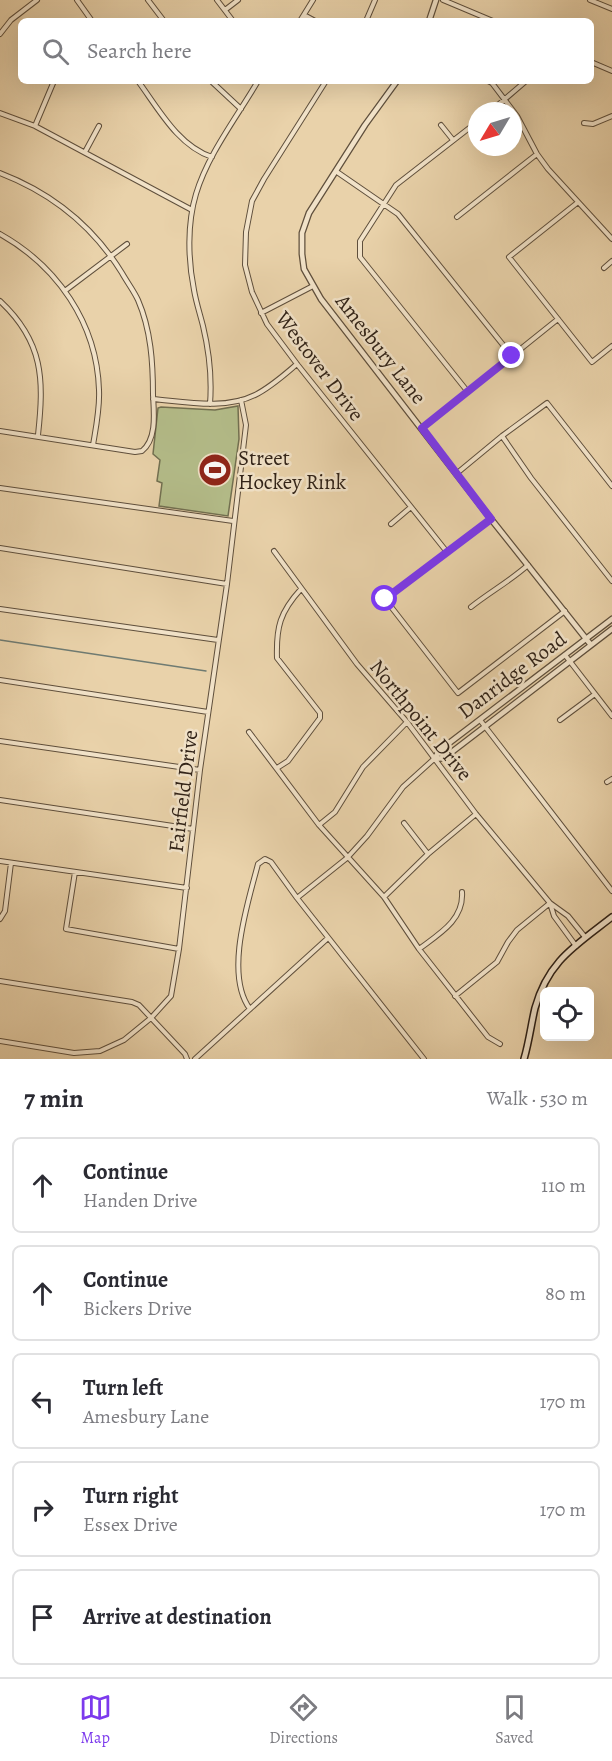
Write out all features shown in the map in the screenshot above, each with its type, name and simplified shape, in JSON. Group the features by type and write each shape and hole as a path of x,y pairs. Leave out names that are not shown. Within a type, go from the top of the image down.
{"main road":[{"path":"524,1059 541,989 552,969 576,945 612,917"}],"street":[{"path":"0,34 11,20 37,0"},
{"path":"77,0 90,18"},
{"path":"148,0 162,18"},
{"path":"217,0 231,18"},
{"path":"225,10 238,0"},
{"path":"302,18 313,0"},
{"path":"367,18 375,0"},
{"path":"430,18 436,0"},
{"path":"443,0 486,18"},
{"path":"590,0 612,9"},
{"path":"304,15 310,18"},
{"path":"594,63 612,71"},
{"path":"35,126 53,84"},
{"path":"140,84 178,134 196,150 212,158"},
{"path":"214,84 241,110"},
{"path":"210,404 209,357 194,292 192,273 190,237 192,210 199,185 212,158 256,84"},
{"name":"Westover Drive","path":"324,84 252,201 246,232 245,265 252,292 261,313 297,364 447,552"},
{"name":"Amesbury Lane","path":"395,84 365,125 309,213 302,233 304,269 313,286 456,474 591,645"},
{"path":"493,84 517,116 537,154 576,203 600,224 612,239"},
{"path":"502,102 523,84"},
{"path":"0,113 35,126 192,210"},
{"path":"584,123 592,124 612,116"},
{"path":"441,125 453,140"},
{"path":"85,152 99,126"},
{"path":"468,129 396,185 360,241 360,257 468,392"},
{"path":"457,217 537,154"},
{"path":"336,172 398,214 512,356"},
{"path":"0,173 36,190 74,215 112,257 138,300 146,327 152,354 154,420 151,438 142,451 0,430"},
{"path":"576,203 509,257 592,362 612,346"},
{"path":"0,234 39,262 66,290 86,330 95,358 99,394 93,445"},
{"path":"66,290 127,244"},
{"path":"604,268 612,261"},
{"path":"261,313 313,286"},
{"path":"0,301 23,328 39,364 42,388 38,435"},
{"path":"422,428 558,319"},
{"path":"153,399 210,404 241,400 267,388 297,364"},
{"name":"Fairfield Drive","path":"0,1041 74,1053 89,1053 113,1047 151,1018 171,996 227,584 246,425 241,400"},
{"path":"456,474 547,403 612,486"},
{"path":"502,436 531,478 612,581"},
{"path":"0,488 233,521"},
{"path":"391,524 411,507"},
{"path":"491,519 385,599 458,693 565,611"},
{"path":"0,548 227,584"},
{"name":"Northpoint Drive","path":"274,551 357,664 407,722 476,814 550,903 568,916 586,938"},
{"path":"471,607 490,591 508,582 528,565"},
{"path":"278,768 288,761 320,718 320,713 277,658 280,618 286,605 302,588"},
{"path":"0,609 218,640"},
{"name":"Danridge Road","path":"297,898 347,858 367,836 403,787 434,759 440,750 612,619"},
{"name":"Danridge Road","path":"434,759 444,758 612,629"},
{"path":"565,655 612,716"},
{"path":"0,680 208,712"},
{"path":"560,720 595,694"},
{"path":"480,720 612,891"},
{"path":"319,825 335,812 363,767 407,722"},
{"path":"249,732 319,825 384,897 419,949 455,996 488,1037 500,1044"},
{"path":"0,741 200,770"},
{"path":"607,782 612,779"},
{"path":"0,800 193,829"},
{"path":"384,897 428,854 476,814"},
{"path":"404,823 428,854"},
{"path":"250,1009 240,990 237,968 248,898 258,864 265,859 271,862 424,1059"},
{"path":"0,861 187,888"},
{"path":"0,919 5,911 11,863"},
{"path":"75,872 66,929 72,932 179,949"},
{"path":"419,949 450,926 463,904 462,892"},
{"path":"455,996 497,962 517,930 550,903"},
{"name":"Northpoint Drive","path":"550,903 554,916 576,945"},
{"path":"195,1059 328,938"},
{"path":"0,981 126,1000 139,1005 185,1054 187,1059"}],"green space":[{"path":"238,406 239,439 228,516 159,506 162,483 157,481 160,460 153,454 158,408 215,410"}],"waterway":[{"path":"0,640 206,671"}],"place":[{"name":"Street Hockey Rink","path":"215,470"}],"route":[{"path":"385,599 491,519 422,428 512,356"}]}
